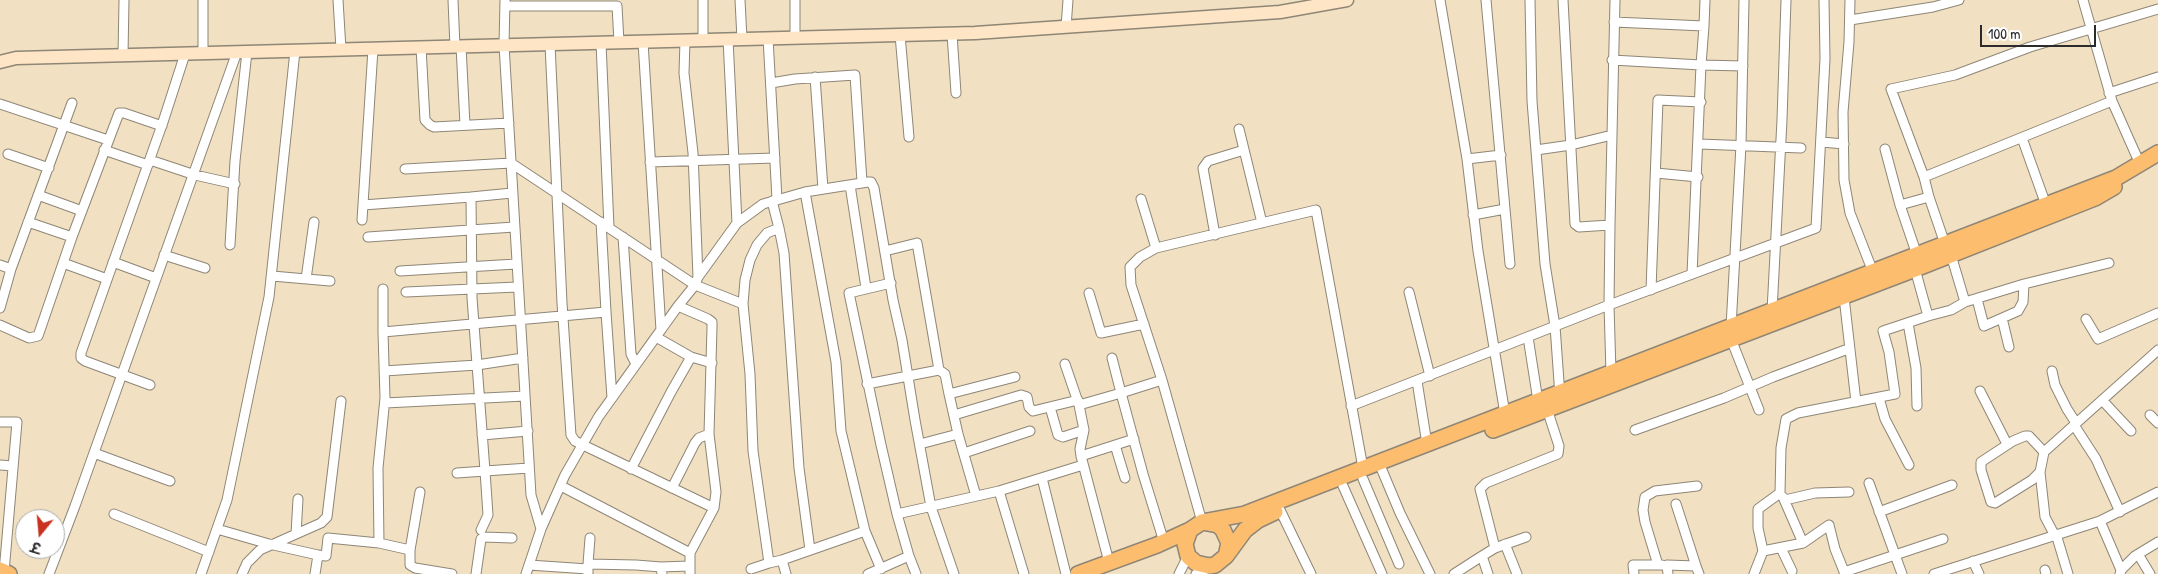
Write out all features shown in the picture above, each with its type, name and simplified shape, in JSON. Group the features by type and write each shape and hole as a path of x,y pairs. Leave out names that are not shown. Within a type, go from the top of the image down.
{"main road":[{"path":"1948,250 2046,205 2116,178 2158,153"},
{"path":"1561,398 1611,373 1844,297 1916,262 2095,198 2158,160"},
{"path":"1106,568 1196,526 1245,514 1381,467 1731,333 1772,311 1873,272 1916,262"},
{"path":"1381,467 1427,444 1505,414 1542,405"},
{"path":"1078,574 1171,550 1187,554 1202,566 1218,565 1245,530 1258,520 1343,486 1363,473"},
{"path":"1187,554 1186,537 1196,526 1218,525 1223,530 1229,543 1218,565"}],"street":[{"path":"123,55 124,0"},
{"path":"203,0 203,53"},
{"path":"338,0 341,50"},
{"path":"454,0 465,125"},
{"path":"702,0 704,40"},
{"path":"740,0 742,39"},
{"path":"795,0 795,38"},
{"path":"1066,27 1068,0"},
{"path":"0,62 16,58 952,34 1280,12 1347,0"},
{"path":"1440,0 1467,159 1494,351 1505,414"},
{"path":"1486,0 1510,264"},
{"path":"1530,0 1532,101 1545,264 1555,326 1561,398"},
{"path":"1563,0 1576,226 1610,225"},
{"path":"1611,373 1609,305 1612,60 1615,0"},
{"path":"1692,274 1700,144 1701,65 1705,0"},
{"path":"1744,0 1741,145 1731,333 1759,410"},
{"path":"1772,311 1781,146 1786,0"},
{"path":"1351,406 1609,305 1816,228 1825,59 1824,0"},
{"path":"1850,0 1843,112 1844,180 1850,213 1873,272"},
{"path":"1850,20 1933,7 1959,0"},
{"path":"2083,0 2111,97 2140,164"},
{"path":"541,529 531,495 529,468 504,45 505,3 617,6 618,42"},
{"path":"1964,302 1924,177 1891,89 1956,75 2030,47 2158,9"},
{"path":"1614,22 1704,26"},
{"path":"952,34 956,93"},
{"path":"900,35 909,137"},
{"path":"768,38 774,158 774,200 784,252 799,468 810,550"},
{"path":"685,40 684,73 694,160 697,281"},
{"path":"728,40 738,223"},
{"path":"643,42 657,259 658,333"},
{"path":"600,43 606,312 612,398"},
{"path":"550,44 571,435 575,441 714,508"},
{"path":"421,47 427,123 434,127 509,123"},
{"path":"362,220 373,49"},
{"path":"201,574 217,529 232,476 272,276 295,51"},
{"path":"48,574 94,453 194,174 242,52"},
{"path":"230,245 242,52"},
{"path":"150,385 85,361 82,358 82,348 162,126 184,54"},
{"path":"1612,60 1742,66"},
{"path":"771,84 815,77 856,75 862,182"},
{"path":"815,77 823,189"},
{"path":"1924,177 2022,138 2158,77"},
{"path":"1651,290 1658,100 1701,102"},
{"path":"0,308 11,269 72,102"},
{"path":"0,104 65,124 108,140"},
{"path":"0,325 29,338 38,336 72,237 119,113 162,126"},
{"path":"1239,129 1262,223"},
{"path":"1536,150 1571,145 1612,135"},
{"path":"2022,138 2046,205"},
{"path":"1822,142 1844,144"},
{"path":"1700,144 1801,148"},
{"path":"1886,149 1916,262 1928,316"},
{"path":"104,150 235,184"},
{"path":"1215,235 1203,168 1208,161 1244,150"},
{"path":"8,154 48,168"},
{"path":"1467,159 1501,155"},
{"path":"650,162 774,158"},
{"path":"405,169 511,163 657,259 742,304"},
{"path":"1656,173 1698,177"},
{"path":"678,306 712,322 709,434 716,492 714,508 690,553 689,570 527,570 541,529 581,444 658,333 738,223 763,204 774,200 805,192 872,182 891,283 892,300 909,376 931,507 954,574"},
{"path":"850,185 866,288"},
{"path":"805,192 836,362 841,431 865,531 881,569"},
{"path":"363,205 512,193"},
{"path":"38,195 82,211"},
{"path":"471,197 472,290 488,514 481,530"},
{"path":"1900,205 1930,197"},
{"path":"1141,199 1156,248"},
{"path":"1474,215 1506,209"},
{"path":"1196,526 1162,380 1131,285 1130,267 1140,257 1156,248 1316,210 1363,473 1399,564"},
{"path":"28,222 72,237"},
{"path":"306,279 314,222"},
{"path":"368,237 514,227"},
{"path":"769,563 753,450 750,374 742,304 750,260 757,245 767,233 779,228"},
{"path":"623,237 631,354 636,364"},
{"path":"885,251 917,244 939,370"},
{"path":"164,255 205,268"},
{"path":"113,262 156,278"},
{"path":"63,263 107,278"},
{"path":"1803,543 1782,497 1781,448 1786,419 1798,412 1895,394 1889,352 1883,331 1951,310 1964,302 2024,284 2109,263"},
{"path":"400,271 516,264"},
{"path":"0,265 11,269"},
{"path":"272,276 330,281"},
{"path":"891,283 849,293 867,384 897,514 916,574"},
{"path":"1977,299 1984,326 2013,314 2021,307 2024,284"},
{"path":"406,292 517,287"},
{"path":"379,543 378,468 384,403 383,290"},
{"path":"1089,292 1100,333 1144,324"},
{"path":"1409,292 1430,376"},
{"path":"1844,297 1848,349 1856,402"},
{"path":"383,332 606,312"},
{"path":"2086,319 2098,339 2158,313"},
{"path":"2002,318 2009,347"},
{"path":"1908,323 1916,368 1917,406"},
{"path":"658,333 691,357 712,363"},
{"path":"1495,548 1480,489 1486,483 1558,454 1559,446 1542,405 1528,337"},
{"path":"1635,430 1724,398 1848,349"},
{"path":"2068,574 2055,534 2045,517 2040,472 2044,452 2158,350"},
{"path":"631,469 691,357"},
{"path":"384,371 477,365 523,358"},
{"path":"1112,358 1164,542"},
{"path":"1065,364 1078,403 1084,430 1080,449 1106,568"},
{"path":"867,384 939,370 945,374 958,434 976,496"},
{"path":"2052,371 2055,384 2066,409 2096,459 2120,512"},
{"path":"949,394 1015,377"},
{"path":"954,414 1021,395 1027,397 1030,409 1037,411 1121,393 1162,380"},
{"path":"1417,381 1427,444"},
{"path":"1980,391 2007,444"},
{"path":"384,403 479,400 525,396"},
{"path":"1879,398 1885,419 1909,464"},
{"path":"2102,400 2131,431"},
{"path":"242,574 250,558 269,544 321,523 327,517 341,401"},
{"path":"1050,407 1058,435 1063,437 1084,430"},
{"path":"2150,415 2158,423"},
{"path":"0,422 17,422 4,572"},
{"path":"482,435 528,430"},
{"path":"964,454 1030,432"},
{"path":"672,488 694,443 699,438 709,434"},
{"path":"920,444 958,434"},
{"path":"2040,472 2032,480 1995,503 1991,502 1981,470 1981,462 2007,444 2025,436 2029,436 2044,452"},
{"path":"897,514 1000,491 1042,478 1115,445 1134,440"},
{"path":"1115,445 1125,478"},
{"path":"94,453 170,481"},
{"path":"0,465 14,466"},
{"path":"1381,467 1400,513 1430,574"},
{"path":"458,473 529,468"},
{"path":"1042,478 1066,574"},
{"path":"1869,483 1902,574"},
{"path":"1879,512 1952,484"},
{"path":"561,486 690,553"},
{"path":"1343,486 1382,574"},
{"path":"1665,568 1645,522 1643,510 1644,497 1655,491 1697,486"},
{"path":"1000,491 1024,574"},
{"path":"420,492 410,550 410,565 415,568 452,574"},
{"path":"1754,574 1763,551 1758,528 1758,509 1782,497 1815,493 1849,492"},
{"path":"1934,574 2100,521 2158,492"},
{"path":"296,534 298,499"},
{"path":"1634,574 1633,565 1697,570 1676,504"},
{"path":"1280,510 1311,574"},
{"path":"114,514 208,552"},
{"path":"2100,521 2121,572 2138,554 2158,542"},
{"path":"1763,551 1803,543 1829,525 1835,550 1845,573 1943,539"},
{"path":"217,529 269,544 326,556 328,538 379,543 410,550"},
{"path":"751,569 865,531"},
{"path":"476,574 482,539 484,537 512,538"},
{"path":"1454,574 1495,548 1526,537"},
{"path":"588,569 590,538"},
{"path":"1505,544 1518,574"},
{"path":"1782,548 1792,571"},
{"path":"1179,574 1187,554"},
{"path":"2138,554 2150,574"},
{"path":"315,574 318,555"},
{"path":"868,574 909,556"},
{"path":"1482,556 1488,574"},
{"path":"782,560 786,574"},
{"path":"1973,561 1979,574"},
{"path":"1196,574 1218,565"}]}
